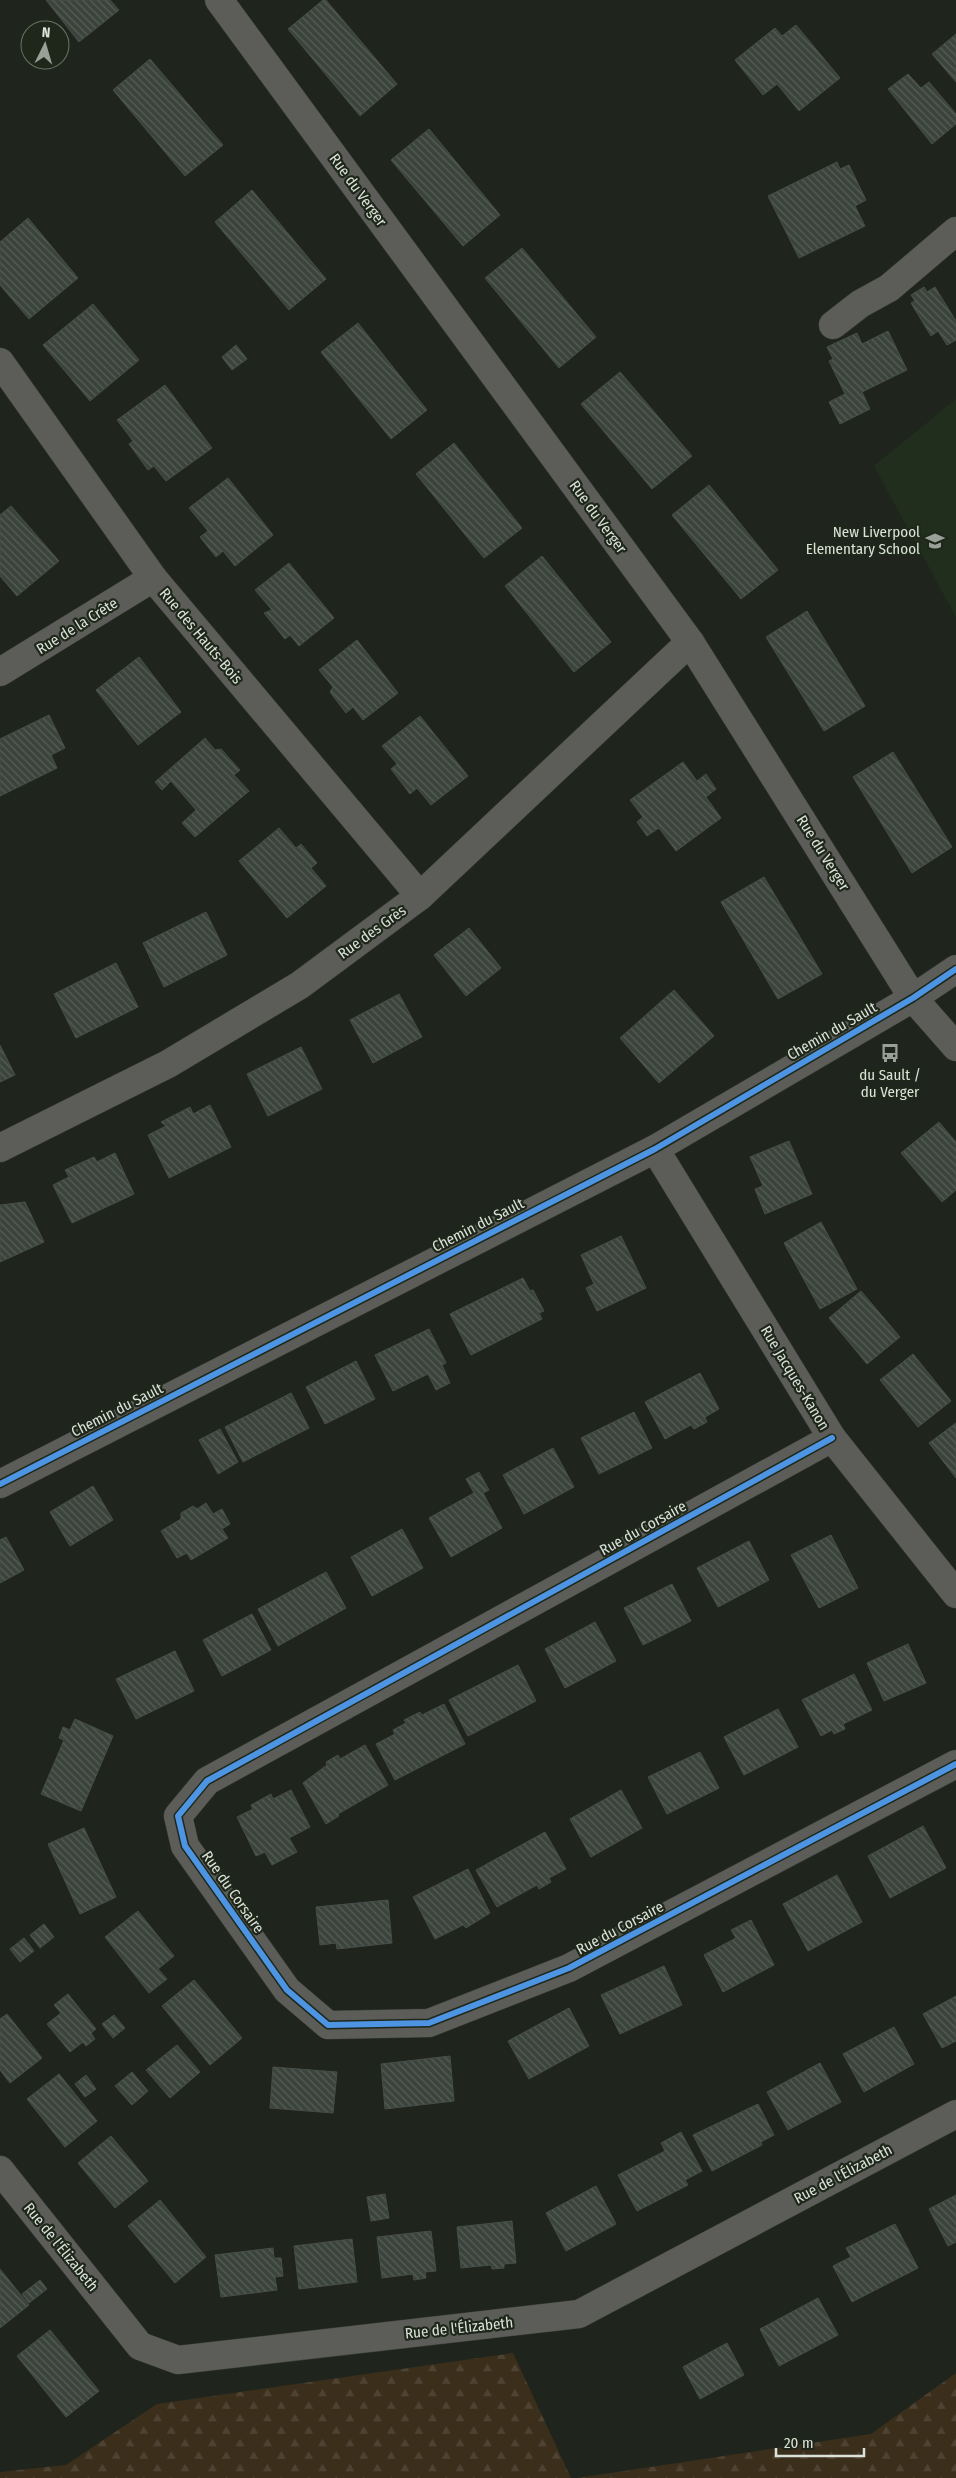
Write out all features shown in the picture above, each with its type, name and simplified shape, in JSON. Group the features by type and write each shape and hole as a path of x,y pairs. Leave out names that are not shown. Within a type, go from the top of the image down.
{"street":[{"name":"Rue du Verger","path":"219,0 690,642 913,998 956,1047"},
{"path":"833,325 860,304 889,288 956,232"},
{"name":"Rue des Hauts-Bois","path":"0,362 153,578 420,896"},
{"name":"Rue de la Crête","path":"0,672 153,578"},
{"name":"Rue des Grès","path":"0,1148 168,1064 300,985 420,896 690,642"},
{"name":"Chemin du Sault","path":"0,1484 655,1148 913,998 956,969"},
{"name":"Rue Jacques-Kanon","path":"655,1148 832,1438 956,1594"},
{"name":"Rue du Corsaire","path":"832,1438 207,1781 178,1816 185,1846 287,1990 328,2025 429,2023 570,1968 956,1764"},
{"name":"Rue de l'Élizabeth","path":"0,2170 140,2346 178,2360 579,2314 956,2114"}],"shaded area":[{"name":"New Liverpool Elementary School","path":"956,399 956,617 874,466"}],"green space":[{"path":"513,2353 571,2478 0,2478 0,2472 66,2465 157,2404"},
{"path":"956,2373 956,2478 577,2478 871,2434"}],"building":[{"path":"46,0 110,0 119,10 79,42 70,31 70,20 62,20"},
{"path":"323,0 326,0 397,84 360,116 288,29"},
{"path":"796,25 840,78 799,111 777,84 763,95 735,60 775,28 782,36"},
{"path":"956,34 956,82 932,54"},
{"path":"150,59 223,145 185,176 113,90"},
{"path":"908,74 921,88 929,82 956,114 956,124 932,144 888,89"},
{"path":"429,129 500,215 463,246 391,160"},
{"path":"837,162 840,169 849,165 866,200 855,206 865,226 799,258 768,196"},
{"path":"252,190 326,279 289,310 215,222"},
{"path":"28,218 78,278 29,319 0,285 0,242"},
{"path":"522,248 596,337 559,368 485,278"},
{"path":"924,287 927,292 935,287 956,321 956,340 947,345 938,331 931,336 911,303 915,301 911,295"},
{"path":"93,304 139,360 90,401 43,345"},
{"path":"358,323 427,410 391,439 321,352"},
{"path":"888,331 907,370 862,392 870,409 840,424 829,402 845,394 829,361 833,359 827,347 857,333 862,344"},
{"path":"236,345 247,359 232,370 222,357"},
{"path":"620,372 692,456 652,489 581,404"},
{"path":"165,385 212,448 166,481 154,466 148,470 129,444 133,441 117,420"},
{"path":"454,443 522,528 484,558 416,474"},
{"path":"228,478 273,535 235,566 223,551 216,557 200,537 208,531 189,508"},
{"path":"709,485 778,570 741,599 672,515"},
{"path":"11,506 59,561 17,596 0,576 0,515"},
{"path":"542,556 611,642 574,672 505,586"},
{"path":"289,563 334,618 299,646 290,635 285,639 264,613 272,610 255,590"},
{"path":"807,611 865,706 824,731 766,637"},
{"path":"357,640 398,693 363,720 353,707 346,713 330,692 333,687 319,670"},
{"path":"139,657 181,712 138,745 96,690"},
{"path":"49,715 65,748 51,755 57,768 0,796 0,739"},
{"path":"420,716 468,776 431,805 417,788 410,794 391,769 397,764 382,746"},
{"path":"205,738 215,750 221,749 240,770 234,775 249,791 195,837 182,823 196,810 171,781 162,790 155,782"},
{"path":"893,752 952,847 912,873 853,777"},
{"path":"683,762 697,781 706,774 716,789 706,797 721,818 676,851 659,828 647,836 637,822 643,817 630,800"},
{"path":"279,828 296,848 301,844 317,863 311,868 326,886 287,918 239,861"},
{"path":"764,877 822,974 778,999 721,902"},
{"path":"206,912 227,955 164,987 143,943"},
{"path":"469,928 501,968 466,996 434,955"},
{"path":"116,963 138,1007 76,1038 54,994"},
{"path":"674,990 714,1036 659,1083 620,1038"},
{"path":"399,994 422,1037 373,1063 350,1020"},
{"path":"0,1045 15,1075 0,1082"},
{"path":"301,1047 322,1089 268,1116 247,1074"},
{"path":"210,1105 231,1147 169,1178 148,1135 166,1126 161,1122 190,1107 193,1114"},
{"path":"939,1122 956,1142 956,1190 942,1202 901,1153"},
{"path":"789,1141 812,1194 765,1214 755,1189 763,1186 750,1157"},
{"path":"115,1153 134,1194 72,1223 53,1185 69,1177 65,1170 94,1157 97,1162"},
{"path":"25,1202 44,1242 0,1262 0,1205"},
{"path":"821,1222 857,1289 820,1309 784,1243"},
{"path":"621,1236 646,1288 597,1311 586,1288 594,1284 581,1255"},
{"path":"523,1278 530,1291 533,1290 544,1311 539,1313 542,1319 471,1355 450,1314"},
{"path":"861,1291 900,1337 867,1364 829,1318"},
{"path":"429,1329 446,1363 442,1365 450,1383 436,1390 428,1374 393,1391 375,1355"},
{"path":"913,1354 951,1401 918,1427 880,1380"},
{"path":"356,1361 375,1399 325,1424 306,1387"},
{"path":"700,1373 719,1409 705,1417 707,1422 694,1429 691,1425 665,1439 645,1402"},
{"path":"291,1393 309,1428 243,1462 225,1427"},
{"path":"634,1412 652,1448 599,1474 581,1438"},
{"path":"956,1423 956,1478 929,1443"},
{"path":"220,1429 238,1462 218,1474 199,1440"},
{"path":"553,1448 574,1487 524,1514 503,1475"},
{"path":"479,1472 489,1490 483,1493 502,1528 451,1557 429,1518 474,1493 466,1479"},
{"path":"93,1486 113,1520 70,1546 50,1512"},
{"path":"206,1503 213,1514 222,1509 230,1524 222,1529 228,1538 191,1560 187,1553 177,1558 161,1531 181,1519 181,1513 193,1506 197,1509"},
{"path":"402,1529 423,1568 372,1596 351,1557"},
{"path":"831,1535 858,1588 819,1608 791,1555"},
{"path":"6,1537 24,1570 0,1583 0,1540"},
{"path":"749,1541 769,1580 718,1607 697,1568"},
{"path":"326,1572 346,1608 278,1646 258,1609"},
{"path":"672,1584 691,1621 643,1645 624,1608"},
{"path":"252,1614 271,1650 222,1676 203,1640"},
{"path":"595,1622 616,1661 565,1688 545,1649"},
{"path":"908,1644 926,1683 884,1701 867,1663"},
{"path":"175,1651 194,1691 136,1719 116,1679"},
{"path":"518,1665 536,1701 468,1736 449,1700"},
{"path":"854,1674 872,1710 843,1724 845,1729 834,1734 832,1730 821,1736 802,1700"},
{"path":"444,1704 465,1744 395,1780 376,1744 395,1734 393,1730 406,1723 404,1720 420,1712 422,1715"},
{"path":"778,1709 798,1747 744,1775 724,1737"},
{"path":"75,1719 113,1736 81,1811 41,1794 64,1740 59,1738 63,1727 70,1730"},
{"path":"365,1745 388,1785 338,1814 339,1816 326,1824 303,1783 327,1765 326,1762 338,1755 340,1759"},
{"path":"700,1752 719,1788 667,1814 648,1777"},
{"path":"291,1790 310,1827 289,1838 297,1852 272,1865 265,1852 256,1856 237,1817 253,1809 251,1805 271,1794 273,1799"},
{"path":"621,1790 642,1828 591,1857 570,1819"},
{"path":"923,1826 946,1868 890,1898 868,1856"},
{"path":"84,1828 116,1897 80,1914 48,1844"},
{"path":"545,1832 566,1869 549,1878 551,1882 539,1889 537,1885 497,1907 476,1870"},
{"path":"468,1869 490,1913 466,1928 463,1925 435,1939 413,1897"},
{"path":"837,1875 862,1922 808,1951 783,1904"},
{"path":"388,1900 392,1943 337,1949 336,1943 320,1945 316,1907"},
{"path":"138,1911 174,1956 158,1969 167,1979 149,1993 105,1937"},
{"path":"751,1920 774,1965 723,1992 704,1955 736,1938 731,1930"},
{"path":"44,1924 54,1937 40,1948 30,1935"},
{"path":"24,1938 34,1951 20,1962 10,1949"},
{"path":"664,1966 682,2005 620,2034 601,1995"},
{"path":"194,1980 242,2038 210,2065 162,2006"},
{"path":"68,1994 96,2029 91,2033 95,2039 86,2046 83,2042 70,2052 47,2024 61,2013 54,2005"},
{"path":"956,1996 956,2041 942,2048 923,2014"},
{"path":"569,2008 589,2046 529,2079 508,2041"},
{"path":"7,2014 42,2058 10,2083 0,2070 0,2019"},
{"path":"114,2015 125,2028 113,2038 102,2024"},
{"path":"894,2027 914,2064 864,2092 843,2054"},
{"path":"177,2045 200,2072 170,2098 146,2070"},
{"path":"450,2056 454,2101 385,2109 381,2064"},
{"path":"820,2063 841,2102 788,2130 767,2092"},
{"path":"273,2067 337,2072 333,2113 270,2108"},
{"path":"132,2072 148,2091 132,2105 115,2086"},
{"path":"59,2074 97,2121 65,2147 27,2099"},
{"path":"86,2075 96,2089 85,2097 75,2084"},
{"path":"758,2104 774,2135 761,2142 762,2145 712,2171 693,2135"},
{"path":"681,2132 702,2171 685,2180 688,2185 637,2211 618,2175 665,2151 661,2143"},
{"path":"111,2136 148,2181 115,2208 78,2163"},
{"path":"596,2186 616,2224 566,2251 546,2213"},
{"path":"385,2194 389,2218 371,2221 367,2197"},
{"path":"956,2195 956,2242 948,2246 929,2209"},
{"path":"160,2200 206,2257 175,2283 128,2226"},
{"path":"512,2221 516,2263 504,2264 504,2268 492,2269 491,2265 461,2268 457,2227"},
{"path":"895,2224 918,2268 852,2302 833,2266 851,2257 846,2248"},
{"path":"431,2231 436,2271 425,2272 426,2278 414,2280 413,2274 382,2278 377,2237"},
{"path":"352,2239 357,2282 299,2289 294,2246"},
{"path":"273,2248 274,2258 281,2258 283,2276 275,2277 277,2290 221,2297 215,2255"},
{"path":"0,2269 29,2305 0,2328"},
{"path":"40,2280 47,2289 29,2303 22,2294"},
{"path":"818,2298 838,2335 779,2366 760,2329"},
{"path":"50,2330 99,2391 66,2417 17,2356"},
{"path":"727,2343 744,2375 700,2399 683,2367"}],"cycle path":[{"path":"0,1484 655,1149 913,998 956,969"},
{"path":"832,1438 207,1781 178,1816 185,1846 287,1990 328,2025 429,2023 569,1968 956,1764"}],"place":[{"name":"New Liverpool Elementary School","path":"935,541"},
{"name":"du Sault / du Verger","path":"890,1053"}]}
